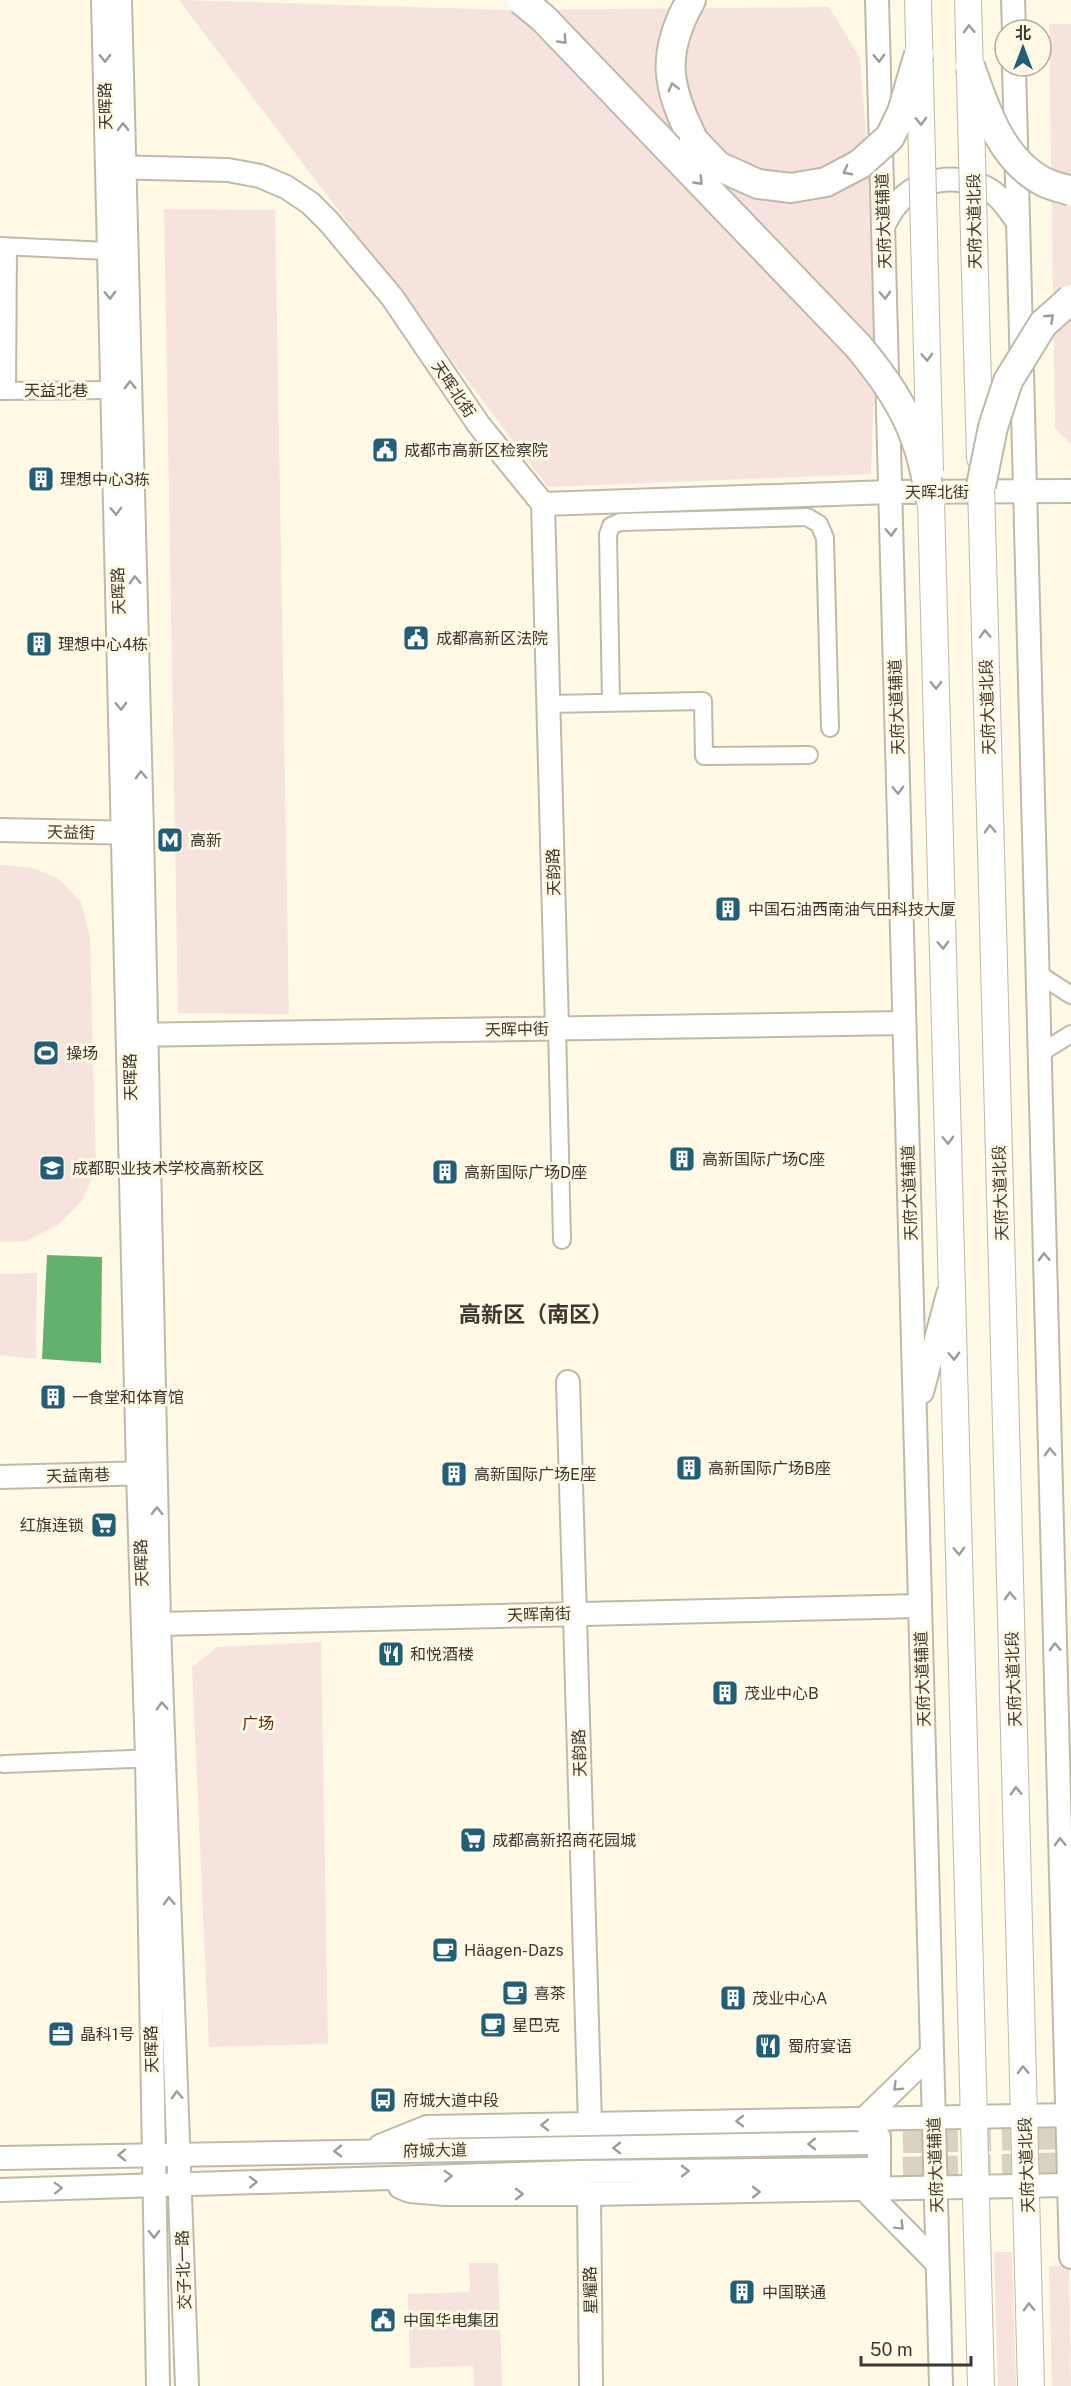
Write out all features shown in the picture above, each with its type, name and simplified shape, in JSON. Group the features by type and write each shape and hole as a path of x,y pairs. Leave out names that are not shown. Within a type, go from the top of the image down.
{"highway":[{"path":"521,0 543,18 870,361 905,414 918,446 931,501"},
{"path":"691,0 677,24 673,44 670,77 678,109 694,141 717,166 758,184 791,188 826,182 860,164 890,137 902,112 919,54"},
{"path":"970,66 986,115 1007,149 1027,170 1045,182 1071,191"},
{"path":"981,486 993,427 1008,381 1043,324 1071,299"}],"main road":[{"path":"918,0 981,2386"},
{"name":"天府大道北段","path":"968,0 1031,2386"}],"street":[{"name":"天晖路","path":"103,0 115,167 155,1758 179,2154"},
{"name":"天晖路","path":"120,0 115,167 108,251 112,390 133,833"},
{"name":"天府大道辅道","path":"877,0 941,2386"},
{"path":"1013,0 1014,18"},
{"path":"1014,78 1039,1054 1062,1602 1071,2257"},
{"name":"天晖北街","path":"115,167 228,170 260,176 286,186 310,203 329,222 392,297 479,425 543,504 890,492 1071,491"},
{"path":"883,226 896,206 910,192 924,184 940,180 963,180 987,189 1003,202 1018,222"},
{"path":"3,390 4,246 108,251"},
{"name":"天益北巷","path":"3,390 112,390"},
{"name":"天韵路","path":"543,504 562,1240"},
{"path":"610,702 608,535 610,526 620,522 807,517 819,524 825,538 830,728"},
{"path":"549,704 703,701 704,756 809,755"},
{"name":"天益街","path":"0,830 133,833"},
{"path":"1037,973 1071,995"},
{"name":"天晖中街","path":"138,1035 904,1023"},
{"path":"1039,1054 1071,1034"},
{"path":"915,1418 952,1281"},
{"name":"天韵路","path":"568,1382 590,2124"},
{"name":"天晖路","path":"147,1473 159,1624 155,1758 153,2155"},
{"name":"天益南巷","path":"0,1477 147,1473"},
{"name":"天晖南街","path":"159,1624 402,1619 575,1612 920,1606"},
{"path":"4,1764 155,1758"},
{"path":"863,2120 932,2054"},
{"path":"367,2151 427,2127 1069,2116"},
{"path":"379,2179 410,2191 445,2194 589,2194 879,2178 879,2137 863,2120"},
{"name":"府城大道","path":"0,2158 870,2143"},
{"name":"交子北一路","path":"179,2154 187,2386"},
{"name":"交子北一路","path":"153,2155 158,2386"},
{"name":"府城大道","path":"0,2190 581,2172 867,2179"},
{"path":"867,2179 935,2187 1070,2185"},
{"path":"867,2179 937,2264"},
{"name":"星耀路","path":"589,2194 591,2386"}],"green space":[{"path":"179,0 514,10 829,7 860,58 878,288 871,474 548,487"},
{"path":"1053,24 1071,24 1071,444 1055,428 1050,78 1053,78"},
{"path":"164,209 275,210 289,1014 178,1013"},
{"name":"操场","path":"0,865 32,868 58,878 81,902 90,937 96,1169 82,1201 58,1225 26,1241 0,1242"},
{"path":"37,1273 36,1359 0,1355 0,1274"},
{"name":"广场","path":"321,1642 328,2044 209,2047 192,1667 217,1647"},
{"path":"994,2252 1012,2252 1016,2386 998,2386"},
{"path":"469,2263 498,2263 502,2386 474,2386 473,2366 410,2368 408,2294 470,2292"},
{"path":"1069,2265 1071,2386 1052,2386 1049,2266"}],"shaded area":[{"path":"47,1255 102,1257 101,1363 42,1359"}],"tunnel":[{"path":"870,2143 1071,2138"},
{"path":"870,2169 1071,2163"}],"place":[{"name":"成都市高新区检察院","path":"385,450"},
{"name":"理想中心3栋","path":"41,479"},
{"name":"成都高新区法院","path":"416,638"},
{"name":"理想中心4栋","path":"39,644"},
{"name":"高新","path":"170,840"},
{"name":"中国石油西南油气田科技大厦","path":"728,909"},
{"name":"操场","path":"46,1053"},
{"name":"高新国际广场C座","path":"682,1159"},
{"name":"成都职业技术学校高新校区","path":"52,1168"},
{"name":"高新国际广场D座","path":"445,1172"},
{"name":"一食堂和体育馆","path":"53,1397"},
{"name":"高新国际广场B座","path":"689,1468"},
{"name":"高新国际广场E座","path":"454,1474"},
{"name":"红旗连锁","path":"104,1525"},
{"name":"和悦酒楼","path":"391,1654"},
{"name":"茂业中心B","path":"725,1693"},
{"name":"成都高新招商花园城","path":"473,1840"},
{"name":"Häagen-Dazs","path":"445,1950"},
{"name":"喜茶","path":"515,1993"},
{"name":"茂业中心A","path":"733,1998"},
{"name":"星巴克","path":"493,2025"},
{"name":"晶科1号","path":"61,2034"},
{"name":"蜀府宴语","path":"768,2046"},
{"name":"府城大道中段","path":"383,2100"},
{"name":"中国联通","path":"742,2292"},
{"name":"中国华电集团","path":"383,2320"}],"district":[{"name":"高新区（南区）","path":"536,1314"}]}
